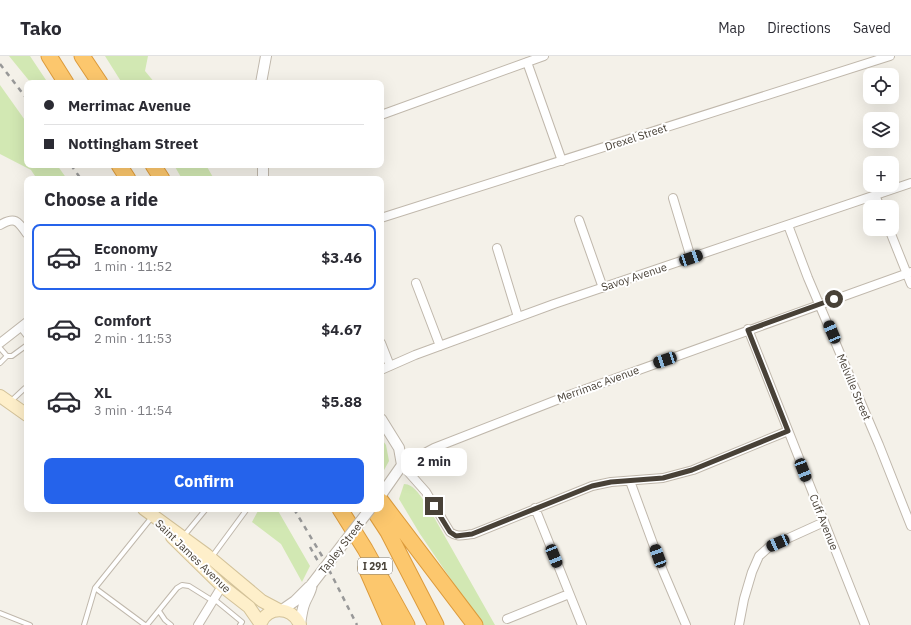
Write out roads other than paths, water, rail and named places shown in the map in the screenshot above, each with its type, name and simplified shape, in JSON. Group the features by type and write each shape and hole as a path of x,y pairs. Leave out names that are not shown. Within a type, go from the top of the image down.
{"highway":[{"path":"49,56 64,80"},
{"path":"82,56 98,80"},
{"path":"384,498 475,625"},
{"path":"340,512 391,625"},
{"name":"I 291","path":"341,512 365,549 408,625"},
{"name":"I 291","path":"374,512 388,532 436,625"}],"main road":[{"path":"5,399 24,413"},
{"name":"Saint James Avenue","path":"148,512 211,558 262,601 280,610 291,613 298,620 300,625"},
{"name":"Saint James Avenue","path":"148,512 222,586 249,607 260,624"},
{"path":"260,624 268,614 280,610"}],"street":[{"path":"262,80 266,56"},
{"path":"384,115 544,56"},
{"name":"Drexel Street","path":"384,217 890,56"},
{"path":"527,62 562,161"},
{"name":"Savoy Avenue","path":"384,369 518,317 911,183"},
{"path":"875,195 877,200"},
{"path":"673,198 691,258"},
{"path":"0,225 8,220 13,220 20,224 24,230"},
{"path":"579,220 603,288"},
{"name":"Melville Street","path":"788,225 808,278 879,445 911,526"},
{"path":"891,236 909,273 911,284"},
{"path":"497,248 518,317"},
{"name":"Merrimac Avenue","path":"402,465 434,448 521,413 909,273"},
{"path":"416,284 440,346"},
{"path":"0,343 24,325"},
{"name":"Cuff Avenue","path":"748,330 866,625"},
{"path":"384,351 390,366"},
{"path":"384,424 399,448 402,465 426,492 450,532 456,536 472,534 592,486 611,482 663,478 692,470 788,431"},
{"path":"384,492 402,465"},
{"path":"630,481 663,571 686,625"},
{"path":"535,508 582,625"},
{"name":"Tapley Street","path":"280,610 295,601 312,584 370,512"},
{"path":"739,625 746,592 759,556 769,547 824,522"},
{"name":"Tapley Street","path":"300,625 302,610 305,601 311,592 312,584"},
{"path":"198,625 222,586"},
{"path":"507,619 569,594"}],"lane":[{"path":"20,328 24,334"},
{"path":"0,363 7,356 12,356 24,347"},
{"path":"0,348 7,356"},
{"path":"5,399 24,389"},
{"path":"84,625 95,588 148,512"},
{"path":"182,538 204,512"},
{"path":"211,558 245,512"},
{"path":"95,588 146,625 177,588 182,585 189,586 214,600 242,622 240,625"},
{"path":"159,611 165,620 171,625"},
{"path":"0,613 30,625"}],"railway":[{"path":"0,64 24,95"},
{"path":"73,168 79,176"},
{"path":"296,512 322,556 357,625"},
{"path":"310,547 324,572"}]}
